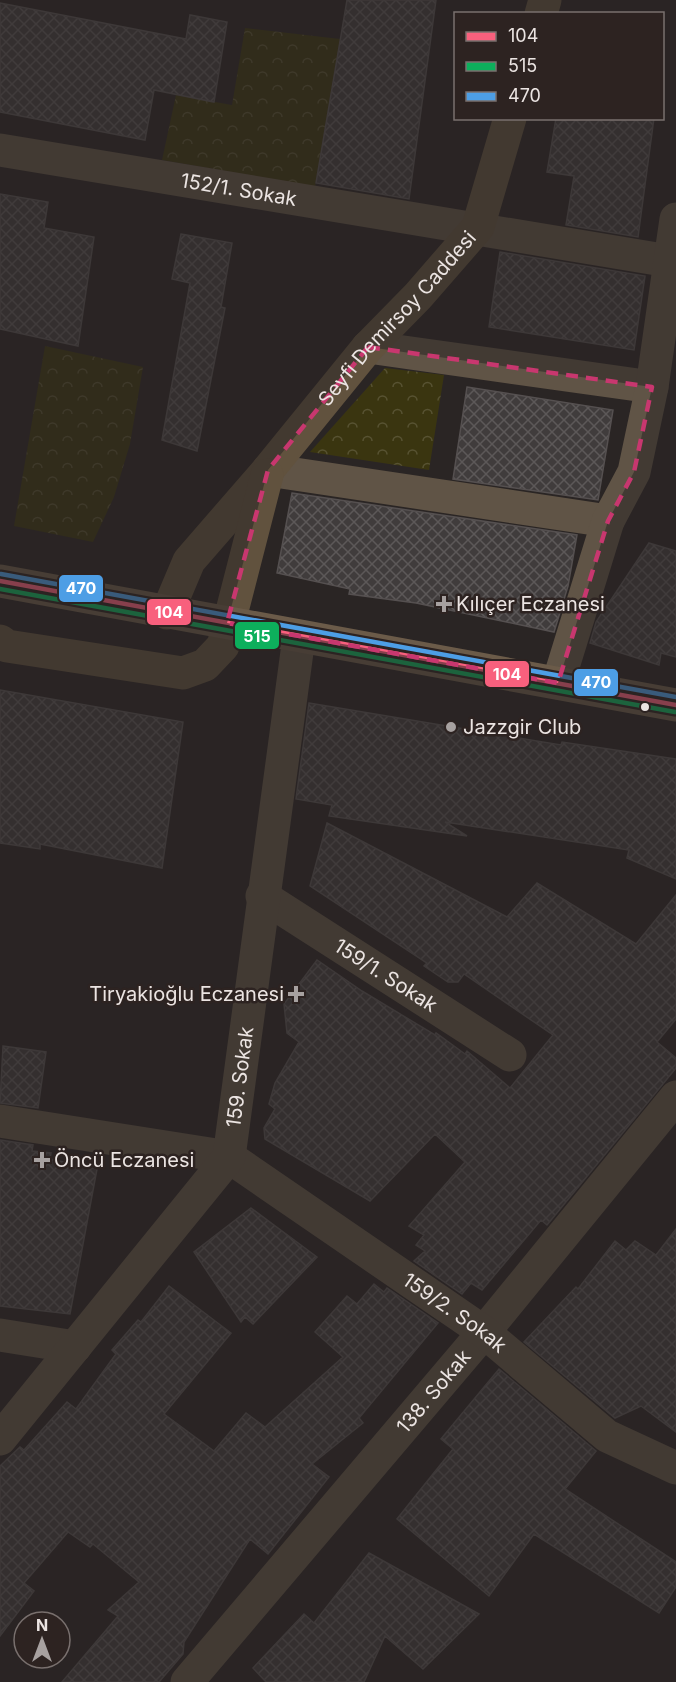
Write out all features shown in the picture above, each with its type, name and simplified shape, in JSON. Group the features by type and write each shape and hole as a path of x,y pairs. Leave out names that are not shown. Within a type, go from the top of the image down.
{"main road":[{"name":"Seyfi Demirsoy Caddesi","path":"167,614 189,561 268,470 368,347 418,296 478,228 509,120"},
{"name":"Seyfi Demirsoy Caddesi","path":"0,641 7,646 183,673 206,665 223,646 227,623 244,570 268,470"},
{"path":"0,581 167,614 676,705"}],"street":[{"name":"152/1. Sokak","path":"0,150 478,228 672,263"},
{"path":"558,683 608,521 634,472 652,387 672,263 676,219"},
{"path":"368,347 652,387"},
{"path":"268,470 608,521"},
{"name":"159. Sokak","path":"229,1157 262,897 299,637"},
{"name":"159/1. Sokak","path":"262,897 510,1055"},
{"name":"138. Sokak","path":"187,1682 484,1332 676,1097"},
{"path":"0,1121 229,1157"},
{"path":"0,1439 229,1157"},
{"name":"159/2. Sokak","path":"229,1157 484,1332 607,1436 676,1467"},
{"path":"0,1335 75,1347"}],"highlighted area":[{"path":"368,347 652,387 634,472 608,521 558,683 227,623 268,470"}],"green space":[{"path":"245,28 340,39 315,187 162,160 176,95 232,105"},
{"path":"45,346 143,367 130,444 114,497 93,542 14,526"},
{"path":"385,368 444,375 429,470 310,452"}],"building":[{"path":"347,0 436,0 409,199 316,183"},
{"path":"0,3 186,39 190,15 227,22 214,102 154,90 145,140 0,112"},
{"path":"556,120 654,120 638,237 566,225 574,176 547,172"},
{"path":"0,194 48,202 44,228 94,237 78,346 0,329"},
{"path":"181,234 232,243 221,307 225,308 197,451 162,440 190,283 172,279"},
{"path":"500,252 645,276 634,350 489,327"},
{"path":"467,387 613,410 598,500 453,479"},
{"path":"292,493 577,535 568,586 554,632 416,603 349,594 350,589 277,573"},
{"path":"649,543 676,551 676,657 661,653 659,665 590,643 596,622"},
{"path":"0,690 183,722 162,868 40,844 40,849 0,843"},
{"path":"309,703 561,745 562,742 676,759 676,879 627,858 629,850 445,822 467,836 329,816 332,805 296,799"},
{"path":"327,823 507,917 537,883 636,944 676,895 676,1019 657,1042 676,1058 676,1068 547,1225 541,1220 482,1290 471,1283 462,1294 414,1261 425,1251 416,1245 424,1235 409,1226 465,1162 435,1134 370,1201 265,1139 264,1128 275,1109 269,1104 275,1083 299,1042 287,1033 284,1004 317,960 362,991 435,1035 436,1033 465,1054 467,1051 510,1088 553,1035 464,974 458,982 448,982 424,966 427,963 310,886"},
{"path":"3,1046 46,1052 38,1108 0,1103"},
{"path":"0,1140 33,1145 32,1151 51,1153 50,1159 97,1169 70,1314 0,1306"},
{"path":"251,1208 317,1257 253,1324 245,1317 241,1322 194,1252"},
{"path":"676,1229 676,1432 641,1406 615,1418 524,1342 576,1287 578,1289 615,1241 626,1250 635,1241 656,1255"},
{"path":"374,1284 384,1292 387,1288 438,1323 359,1418 363,1423 312,1464 329,1477 268,1554 250,1539 184,1642 183,1654 159,1682 62,1682 118,1616 108,1610 139,1582 93,1544 90,1547 68,1532 24,1583 34,1591 20,1610 12,1610 12,1620 0,1636 0,1466 20,1447 24,1450 67,1402 76,1409 116,1354 112,1350 138,1320 141,1322 169,1286 231,1333 164,1414 214,1451 246,1413 265,1427 343,1357 315,1332 347,1296 357,1304"},
{"path":"499,1369 596,1451 565,1489 676,1562 676,1587 659,1613 534,1534 489,1596 397,1519 453,1449 441,1439"},
{"path":"369,1553 479,1614 423,1669 385,1636 364,1682 266,1682 253,1668 304,1614 314,1623"}],"transit line":[{"name":"470","path":"1,574 676,697"},
{"name":"104","path":"0,581 676,705"},
{"name":"515","path":"0,589 675,712"}],"place":[{"name":"Kılıçer Eczanesi","path":"444,604"},
{"name":"Jazzgir Club","path":"451,727"},
{"name":"Tiryakioğlu Eczanesi","path":"296,994"},
{"name":"Öncü Eczanesi","path":"42,1160"}]}
